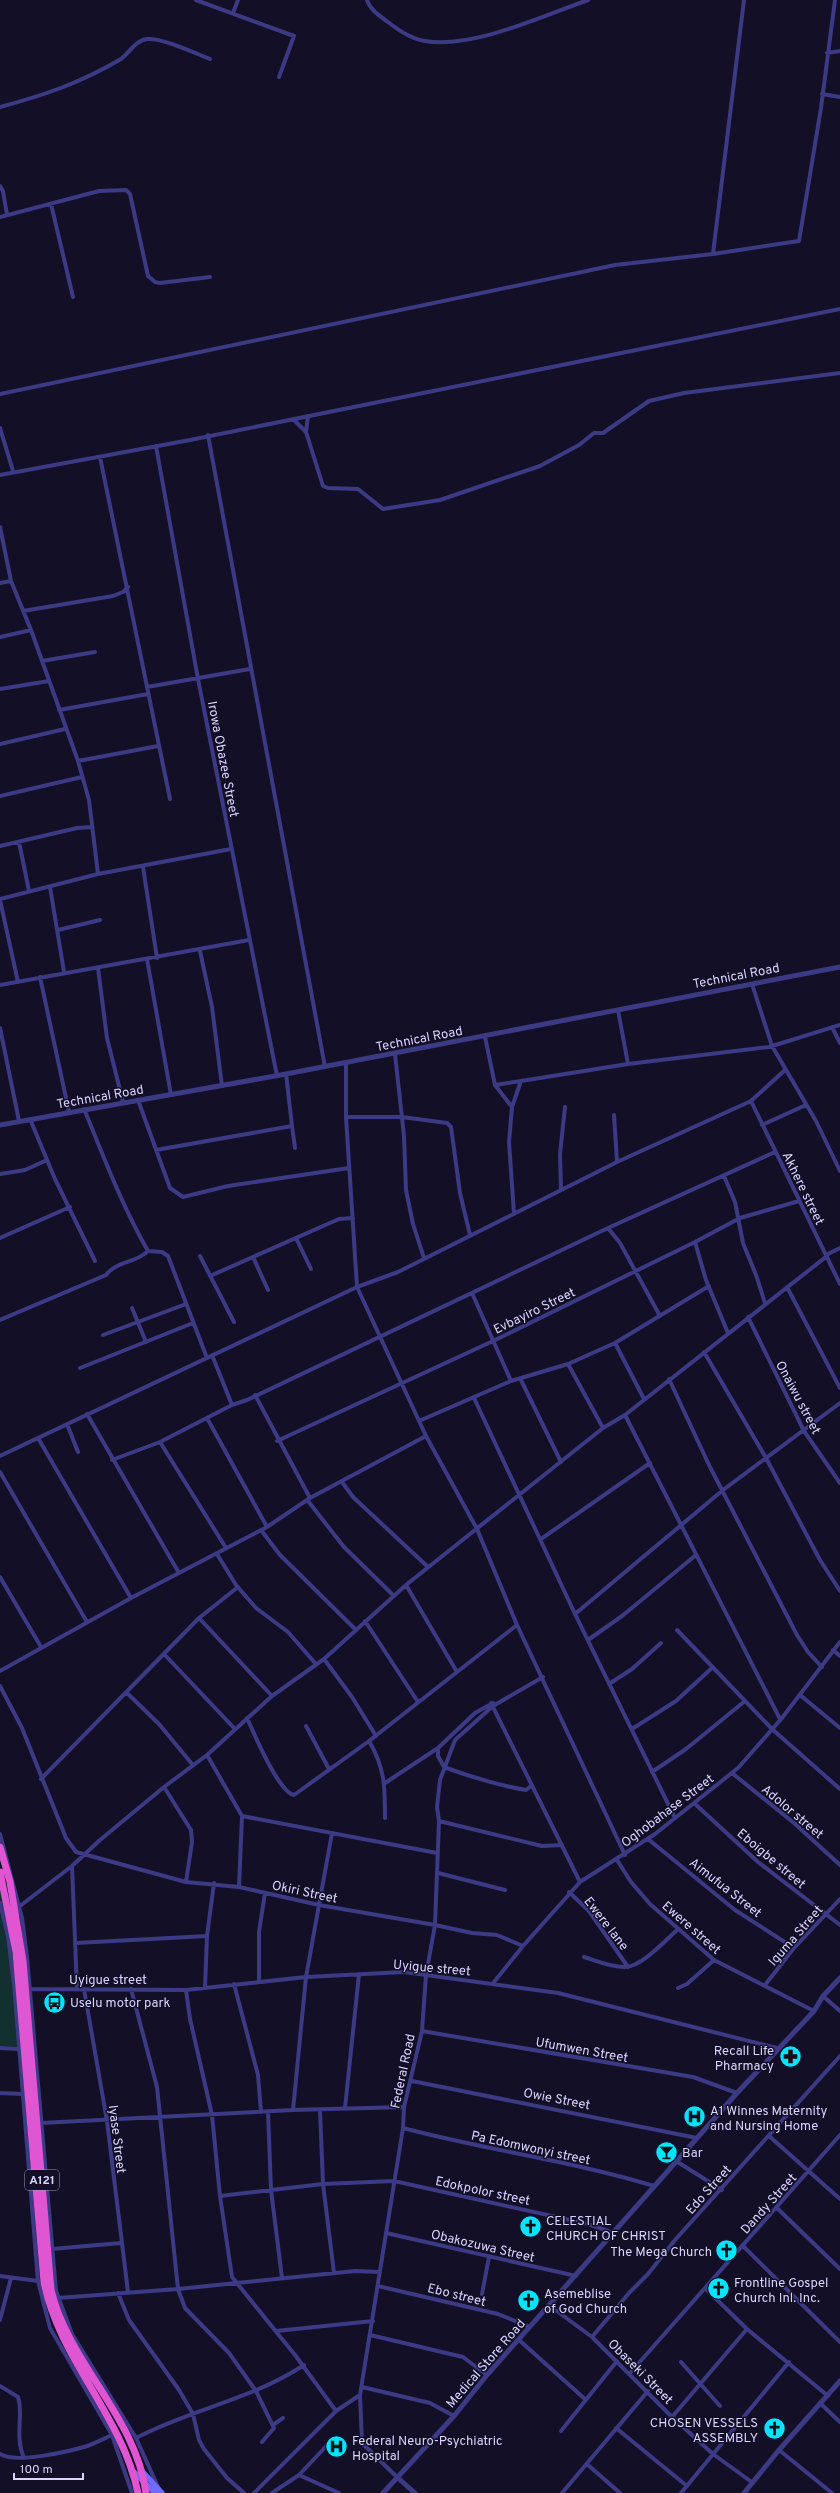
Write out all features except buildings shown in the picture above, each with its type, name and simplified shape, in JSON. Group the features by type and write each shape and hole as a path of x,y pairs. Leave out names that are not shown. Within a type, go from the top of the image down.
{"highway":[{"name":"A121","path":"0,1847 12,1896 23,1961 51,2290 63,2328 124,2429 142,2471 146,2493"},
{"name":"A121","path":"0,1872 16,1952 44,2282 47,2298 60,2335 109,2416 122,2450 134,2472 138,2493"}],"main road":[{"path":"142,2471 159,2492"},
{"path":"134,2472 145,2483 159,2492"}],"street":[{"path":"196,0 294,36 279,77"},
{"path":"234,13 238,0"},
{"path":"367,0 373,10 394,27 417,39 436,42 472,40 588,0"},
{"path":"713,254 744,0"},
{"path":"0,394 615,265 713,254 799,241 835,0"},
{"path":"0,108 52,93 83,79 122,58 140,42 146,39 157,40 210,59"},
{"path":"827,53 840,50"},
{"path":"822,94 840,97"},
{"path":"0,186 3,191 7,215"},
{"path":"0,217 99,191 119,189 128,191 148,276 151,280 160,283 210,277"},
{"path":"52,204 72,297"},
{"path":"0,475 13,471 100,457 293,419 840,309"},
{"path":"308,416 306,432 325,488 358,489 383,509 440,500 540,466 579,445 594,433 603,433 649,401 684,392 840,373"},
{"path":"293,419 306,432"},
{"path":"0,428 13,471"},
{"path":"208,435 250,669 325,1067"},
{"name":"Irowa Obazee Street","path":"156,446 198,679 277,1076"},
{"path":"100,457 170,799"},
{"path":"0,529 11,581 31,630 65,729 78,761 89,800 98,874"},
{"path":"0,583 11,581"},
{"path":"23,611 94,599 123,592 128,589"},
{"path":"0,637 31,630"},
{"path":"42,661 95,652"},
{"path":"147,688 250,669"},
{"path":"0,689 49,680"},
{"path":"59,710 148,694"},
{"path":"0,744 65,729"},
{"path":"78,761 158,746"},
{"path":"0,796 82,778"},
{"path":"0,846 92,827"},
{"path":"19,842 29,891"},
{"path":"18,982 0,900 29,891 98,874 143,867 231,849"},
{"path":"143,867 157,958"},
{"path":"50,887 64,972"},
{"path":"58,930 100,920"},
{"path":"0,985 64,972 98,968 200,951 249,940"},
{"path":"200,951 212,1007 222,1086"},
{"path":"147,960 171,1094"},
{"name":"Technical Road","path":"0,1125 395,1054 840,967"},
{"path":"98,968 108,1038 123,1102"},
{"path":"40,977 69,1112"},
{"path":"752,984 772,1046 806,1105 840,1171"},
{"path":"618,1010 628,1064"},
{"path":"495,1085 628,1064 772,1046 840,1025"},
{"path":"832,1027 840,1043"},
{"path":"0,1028 20,1121"},
{"path":"485,1036 495,1085 512,1107"},
{"path":"395,1054 402,1117 406,1190 413,1224 424,1258"},
{"path":"346,1063 346,1117 357,1288 400,1384 426,1436 477,1529 517,1626 543,1677 625,1854"},
{"path":"0,1456 212,1355 357,1288 398,1272 561,1189 751,1101 785,1070"},
{"path":"286,1074 295,1148"},
{"path":"514,1214 509,1142 512,1107 521,1081"},
{"path":"138,1100 170,1188 183,1197 228,1186 349,1168"},
{"name":"Akhere street","path":"751,1101 840,1284"},
{"path":"762,1125 806,1105"},
{"path":"561,1189 560,1154 565,1108"},
{"path":"84,1109 115,1186 148,1251"},
{"path":"614,1115 617,1162"},
{"path":"346,1117 402,1117 448,1123 451,1127 460,1193 470,1235"},
{"path":"30,1119 47,1160 95,1261"},
{"path":"156,1150 292,1126"},
{"path":"112,1460 160,1442 232,1405 380,1337 608,1228 775,1152"},
{"path":"0,1174 25,1170 47,1160"},
{"path":"724,1176 740,1218 743,1243 756,1275 765,1304"},
{"name":"Evbayiro Street","path":"277,1441 493,1341 695,1242 740,1218 799,1201"},
{"path":"0,1238 70,1207"},
{"path":"210,1276 339,1219 353,1218"},
{"path":"608,1228 636,1271 660,1316"},
{"path":"296,1238 311,1269"},
{"path":"695,1242 709,1286 728,1332"},
{"path":"20,1906 72,1866 83,1855 192,1764 208,1755 234,1728 272,1696 315,1663 324,1659 365,1621 428,1567 603,1428 625,1414 826,1255 840,1248"},
{"path":"148,1251 162,1252 168,1256 208,1358"},
{"path":"0,1320 106,1275 114,1267 143,1257 148,1251"},
{"path":"200,1256 234,1322"},
{"path":"253,1257 268,1290"},
{"path":"419,1421 511,1381 568,1364 615,1343 709,1286"},
{"path":"787,1287 840,1388"},
{"path":"472,1293 511,1381"},
{"path":"103,1335 186,1304"},
{"path":"132,1308 146,1342"},
{"name":"Onaiwu street","path":"748,1316 804,1431 840,1483"},
{"path":"80,1368 193,1323"},
{"path":"615,1343 644,1399"},
{"path":"704,1352 766,1458 820,1560 840,1591"},
{"path":"212,1355 232,1405"},
{"path":"568,1364 603,1428"},
{"path":"520,1378 561,1462"},
{"path":"669,1379 723,1490 797,1635 808,1652 822,1667"},
{"path":"255,1395 277,1441 309,1499 344,1547 394,1596"},
{"path":"474,1398 575,1614 675,1818"},
{"path":"575,1614 723,1490 840,1403"},
{"path":"87,1414 112,1460 179,1573"},
{"path":"625,1414 780,1719"},
{"path":"207,1418 267,1527"},
{"path":"67,1424 78,1452"},
{"path":"0,1672 86,1622 267,1527 309,1499 426,1436"},
{"path":"38,1438 131,1598"},
{"path":"160,1442 226,1548"},
{"path":"541,1539 650,1463"},
{"path":"0,1472 86,1622"},
{"path":"342,1482 353,1496 428,1567"},
{"path":"261,1530 280,1555 356,1629"},
{"path":"217,1554 238,1587 256,1608 288,1632 315,1663"},
{"path":"588,1640 622,1616 696,1555"},
{"path":"0,1577 41,1647"},
{"path":"406,1585 458,1672"},
{"path":"41,1779 199,1618 238,1587"},
{"path":"199,1618 272,1696"},
{"path":"365,1621 418,1702"},
{"path":"247,1718 263,1754 290,1794 294,1796 376,1736 517,1626"},
{"path":"677,1630 772,1729 840,1789"},
{"name":"Oghobahase Street","path":"494,1982 569,1892 580,1882 648,1839 732,1773 772,1729 822,1667 840,1642"},
{"path":"609,1684 632,1668 661,1643"},
{"path":"833,1650 840,1656"},
{"path":"164,1654 234,1728"},
{"path":"324,1659 352,1697 376,1736"},
{"path":"632,1730 676,1701 713,1667"},
{"name":"Federal Road","path":"415,2493 362,2443 360,2395 403,2128 404,2107 412,2081 422,2031 426,1975 435,1924 439,1821 437,1807 440,1780 455,1740 494,1704 543,1677"},
{"path":"0,1686 22,1728 41,1779 70,1847 83,1855"},
{"path":"127,1693 159,1724 192,1764"},
{"path":"800,1695 840,1728"},
{"path":"652,1772 692,1744 745,1701"},
{"path":"385,1783 438,1748 475,1713 494,1704 531,1786 580,1882"},
{"path":"306,1726 329,1769"},
{"path":"369,1741 379,1758 385,1783 385,1818"},
{"path":"438,1748 438,1756 444,1767 477,1779 508,1787 526,1790 531,1786"},
{"path":"208,1755 242,1816 239,1887"},
{"name":"Adolor street","path":"732,1773 794,1823 840,1865"},
{"path":"164,1787 191,1830 192,1842 186,1882"},
{"name":"Eboigbe street","path":"694,1804 758,1862 840,1925"},
{"path":"242,1816 437,1853"},
{"path":"439,1821 542,1846 562,1845"},
{"path":"293,2110 306,1977 332,1833"},
{"path":"0,1834 20,1906 30,1989 52,2248 58,2298 72,2334 136,2438 159,2492"},
{"name":"Aimufua Street","path":"648,1839 734,1910 794,1948"},
{"name":"Okiri Street","path":"83,1855 186,1882 214,1883 239,1887 319,1905 435,1924 472,1934 497,1935 523,1946"},
{"name":"Ewere street","path":"617,1860 640,1893 677,1930 714,1960 814,2011"},
{"path":"72,1866 77,1988"},
{"path":"438,1873 505,1890"},
{"path":"205,1988 206,1936 214,1883"},
{"name":"Ewere lane","path":"569,1892 589,1912 628,1966"},
{"path":"259,1982 258,1932 265,1893"},
{"name":"Iguma Street","path":"765,1985 794,1948 840,1899"},
{"path":"0,1902 8,1936 14,1984 38,2281 50,2328 58,2345 122,2450 132,2493"},
{"name":"Ewere lane","path":"584,1956 606,1964 628,1966 645,1958 677,1930"},
{"path":"76,1943 206,1936"},
{"path":"678,1988 687,1984 714,1960"},
{"name":"Uyigue street","path":"30,1989 77,1988 186,1990 306,1977 404,1972 494,1982 558,1992 777,2048"},
{"path":"345,2108 359,1974"},
{"name":"Medical Store Road","path":"383,2493 454,2416 487,2375 615,2233 654,2186 777,2048 814,2011 823,1996 840,1978"},
{"path":"234,1984 258,2075 261,2112"},
{"name":"Iyase Street","path":"84,1989 107,2121 128,2292"},
{"path":"131,1989 157,2087 178,2289 185,2308 229,2353 256,2392 273,2426"},
{"path":"186,1990 190,2019 212,2115 220,2196 230,2270 235,2284 304,2365 336,2411"},
{"path":"823,1996 840,2011"},
{"name":"Ufumwen Street","path":"422,2031 693,2077 737,2093"},
{"path":"0,2048 20,2049"},
{"name":"Edo Street","path":"592,2337 648,2274 675,2240 722,2190 840,2056"},
{"name":"Owie Street","path":"412,2081 697,2138"},
{"path":"0,2093 23,2094"},
{"path":"41,2123 107,2121 268,2111 404,2107"},
{"path":"320,2110 323,2184 334,2273"},
{"path":"268,2111 271,2190 282,2278"},
{"name":"Pa Edomwonyi street","path":"403,2128 451,2141 592,2169 654,2186"},
{"path":"769,2136 840,2199"},
{"name":"Dandy Street","path":"630,2373 840,2136"},
{"path":"676,2161 722,2190"},
{"name":"Edokpolor street","path":"220,2196 323,2184 394,2181 574,2221 615,2233"},
{"path":"777,2208 840,2269"},
{"name":"Obakozuwa Street","path":"386,2233 576,2276"},
{"path":"52,2248 121,2243"},
{"path":"743,2246 840,2342"},
{"path":"482,2294 489,2257"},
{"path":"58,2298 235,2284 334,2273 380,2272"},
{"path":"0,2276 38,2281"},
{"path":"0,2320 11,2278"},
{"name":"Ebo street","path":"378,2286 498,2314 530,2328"},
{"path":"706,2289 747,2329 789,2362 828,2396"},
{"path":"118,2294 129,2320 179,2390 193,2414 199,2440 204,2449 227,2478 244,2493"},
{"name":"Obaseki Street","path":"550,2306 592,2337 630,2373 672,2417 713,2454 753,2483"},
{"path":"276,2331 373,2321"},
{"path":"672,2417 747,2329"},
{"path":"370,2335 463,2357 487,2375"},
{"path":"519,2340 586,2400"},
{"path":"561,2431 617,2361"},
{"path":"682,2362 720,2406"},
{"path":"681,2493 789,2362"},
{"path":"136,2438 159,2426 256,2392 304,2365"},
{"path":"745,2493 779,2450 840,2381"},
{"path":"0,2386 18,2397 18,2429 20,2450 24,2458"},
{"path":"362,2387 430,2403 454,2416"},
{"path":"562,2493 588,2465 616,2428 648,2391"},
{"path":"254,2493 336,2411 360,2395"},
{"path":"820,2403 840,2422"},
{"path":"262,2442 273,2430 273,2426 283,2418"},
{"path":"616,2428 687,2486"},
{"path":"0,2454 12,2459 24,2458 85,2447 112,2435"},
{"path":"272,2493 299,2475 333,2439"},
{"path":"779,2450 832,2493"},
{"path":"588,2465 620,2493"},
{"path":"299,2475 339,2493"}],"green space":[{"path":"0,1887 17,1975 22,2047 0,2046"}],"place":[{"name":"Uselu motor park","path":"55,2002"},
{"name":"Recall Life Pharmacy","path":"790,2057"},
{"name":"A1 Winnes Maternity and Nursing Home","path":"695,2117"},
{"name":"Bar","path":"666,2152"},
{"name":"CELESTIAL CHURCH OF CHRIST","path":"531,2227"},
{"name":"The Mega Church","path":"727,2251"},
{"name":"Frontline Gospel Church Inl. Inc.","path":"718,2289"},
{"name":"Asemeblise of God Church","path":"528,2300"},
{"name":"CHOSEN VESSELS ASSEMBLY","path":"774,2429"},
{"name":"Federal Neuro-Psychiatric Hospital","path":"336,2447"}]}
